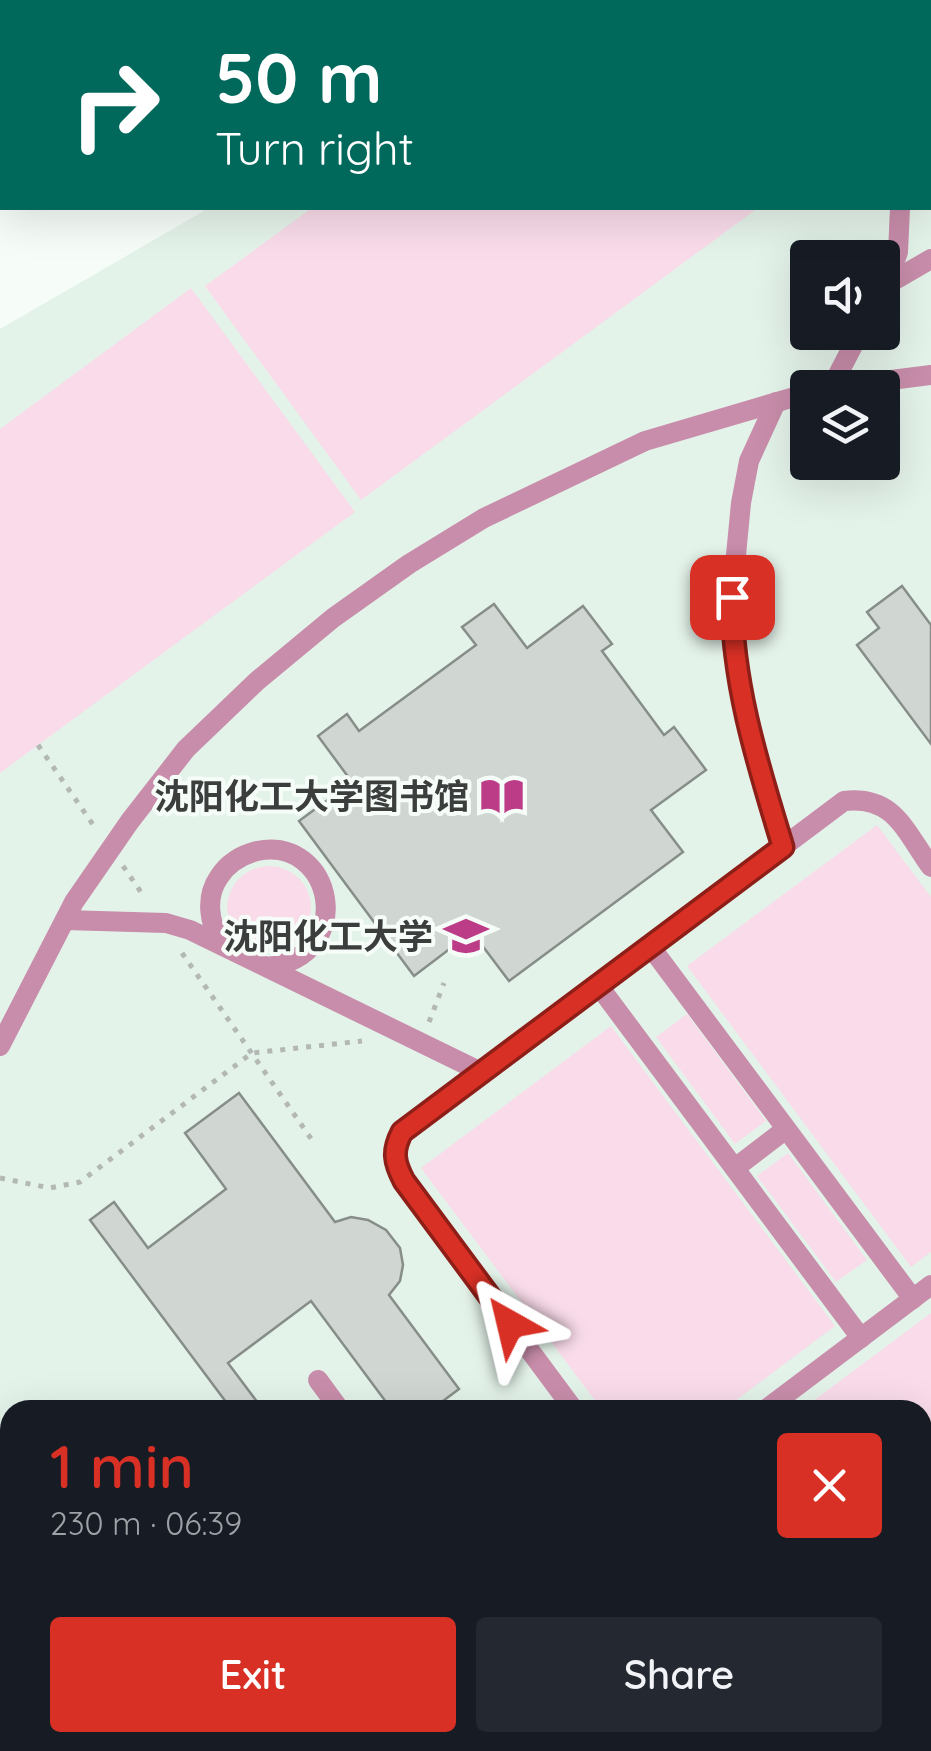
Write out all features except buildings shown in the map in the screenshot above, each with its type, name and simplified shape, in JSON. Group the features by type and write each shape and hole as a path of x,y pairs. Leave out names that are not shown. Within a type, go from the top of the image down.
{"street":[{"path":"899,240 900,210"},
{"path":"900,278 931,259"},
{"path":"900,379 931,375"},
{"path":"0,1046 64,920 130,821 186,750 257,681 332,618 484,518 645,441 790,398"},
{"path":"776,402 749,461 736,548 732,629 743,706 783,847"},
{"path":"567,1400 404,1181 395,1164 394,1146 402,1132 844,801 878,802 893,815 931,867"},
{"path":"221,943 210,919 210,899 216,880 229,864 246,854 286,852 303,861 325,892 324,929 300,958 267,967"},
{"path":"64,920 166,923 221,943 481,1072"},
{"path":"650,946 913,1299"},
{"path":"598,985 861,1338"},
{"path":"735,1168 786,1129"},
{"path":"778,1400 931,1285"},
{"path":"318,1380 333,1400"}],"path":[{"path":"0,1178 50,1188 80,1182 252,1054 412,1039 444,983"}],"shaded area":[{"name":"沈阳化工大学","path":"206,210 931,210 931,1400 0,1400 0,329"},
{"path":"309,210 755,210 361,500 205,286"},
{"path":"191,288 355,512 0,773 0,429"},
{"path":"877,825 931,897 931,1252 911,1267 687,966"},
{"path":"269,866 285,869 299,878 308,892 308,924 299,938 285,947 269,950 253,947 239,938 230,924 227,908 230,892 239,878 253,869"},
{"path":"687,1014 766,1121 735,1144 656,1037"},
{"path":"611,1026 835,1326 736,1400 595,1400 421,1168"},
{"path":"788,1153 867,1260 836,1282 757,1176"},
{"path":"931,1313 931,1400 814,1400"}],"place":[{"name":"沈阳化工大学图书馆","path":"502,796"},
{"name":"沈阳化工大学","path":"466,936"}],"route":[{"path":"510,1324 404,1181 395,1164 394,1146 402,1132 783,847 743,706 732,646 732,597"}]}
